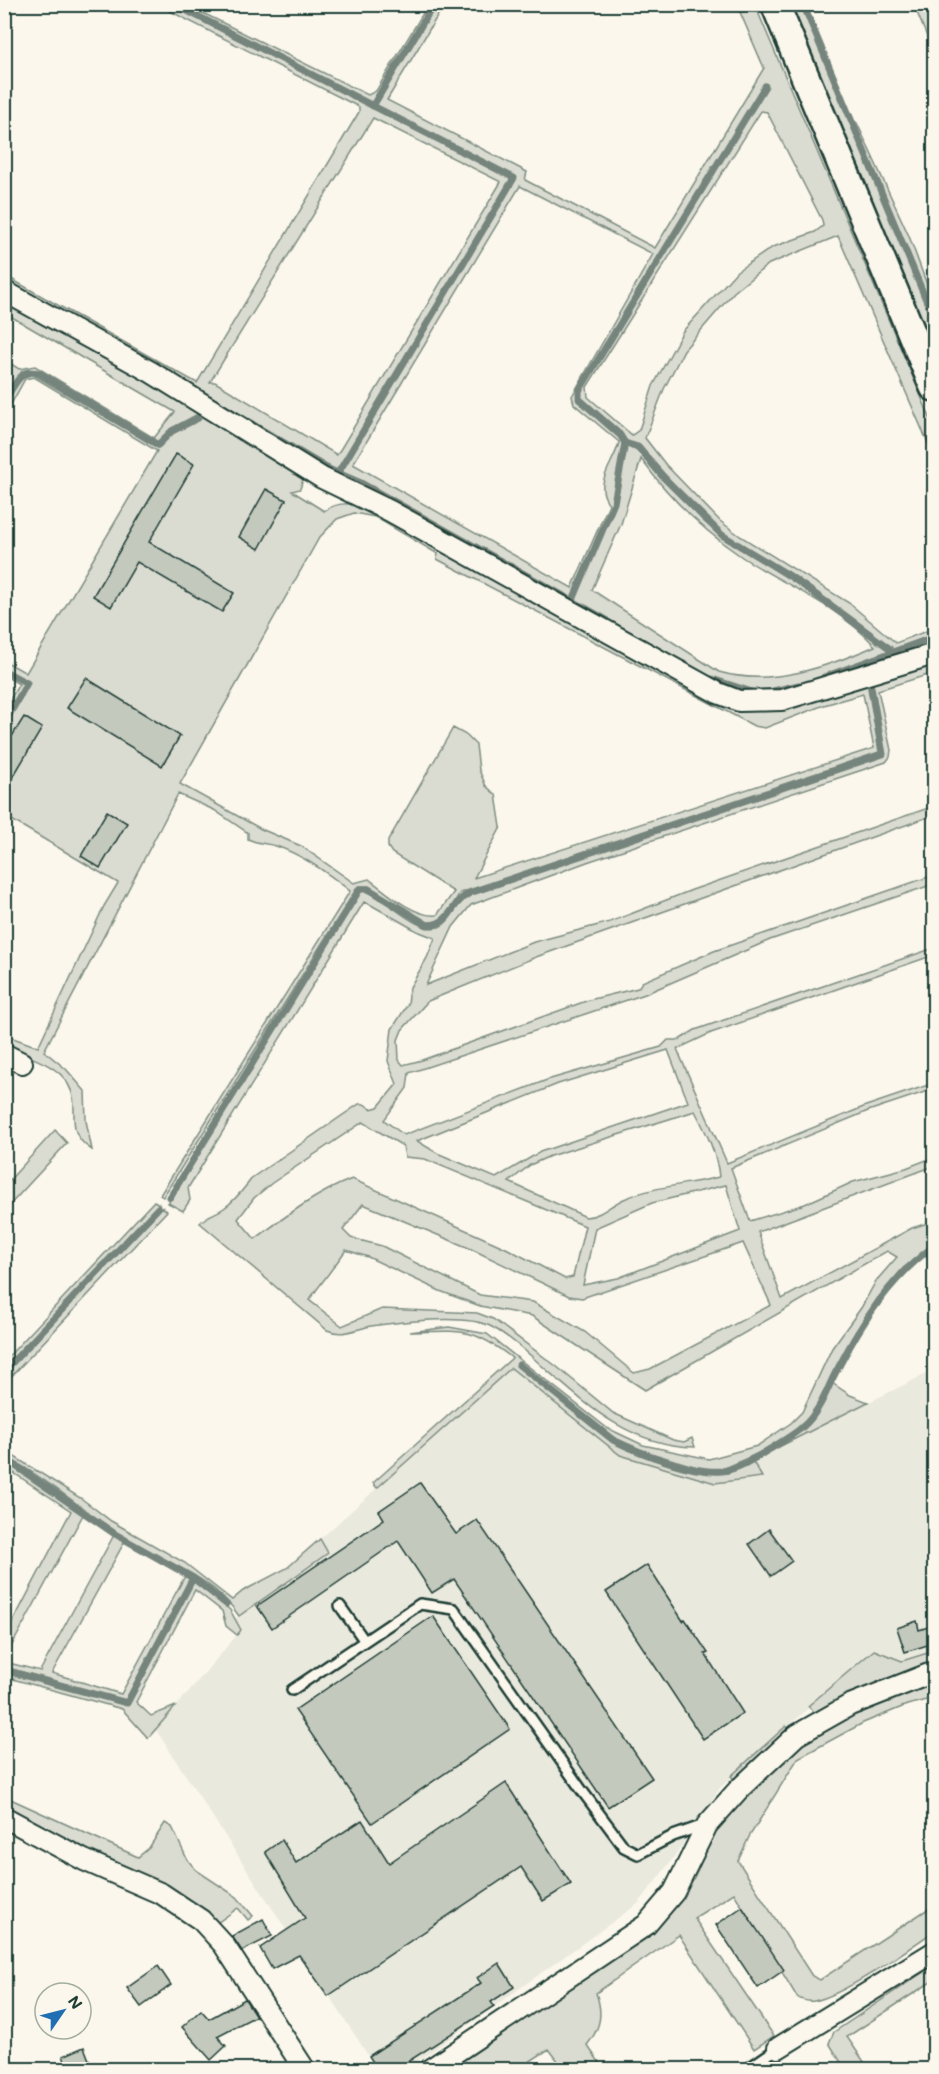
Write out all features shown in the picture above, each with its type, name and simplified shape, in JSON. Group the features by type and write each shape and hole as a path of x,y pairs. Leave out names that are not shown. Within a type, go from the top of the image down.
{"main road":[{"path":"775,4 934,387"}],"street":[{"path":"4,291 151,372 322,478 390,511 708,688 739,701 782,700 811,694 934,654"},
{"path":"4,1053 22,1063"},
{"path":"429,2070 646,1925 674,1892 707,1824 739,1789 797,1735 850,1705 934,1672"},
{"path":"4,1817 84,1860 162,1894 201,1920 224,1945 305,2070"},
{"path":"778,2048 934,1952"}],"lane":[{"path":"292,1690 420,1604 454,1609 624,1847 638,1854 673,1836 707,1824"},
{"path":"340,1606 364,1640"},
{"path":"746,2070 778,2048"}],"shaded area":[{"path":"158,5 170,5 512,179 337,471 146,358 5,281 4,275 197,383 359,112 359,107","holes":["373,118 501,182 337,455 215,382 210,382"]},
{"path":"177,5 187,5 368,95 376,91 428,5 431,5 371,103"},
{"path":"436,5 444,5 387,100 527,172 525,180 655,248 764,68 737,5 755,5 934,427 934,457 838,236 769,264 734,292 684,350 664,389 645,438 666,465 720,521 740,536 849,603 896,643 934,628 934,636 824,677 779,689 759,691 741,689 693,669 575,600 615,503 626,445 632,445 702,520 721,536 827,603 882,645 886,644 791,574 713,526 643,452 633,445 626,442 622,434 580,398 580,391 766,87 764,86 577,390 577,399 619,436 623,443 612,502 572,598 341,473 516,178 375,105","holes":["761,111 767,112 823,226 815,232 773,247 737,271 683,331 653,386 639,430 632,435 588,397 587,387","520,186 653,254 572,396 574,404 619,442 604,480 604,496 609,504 572,588 353,464","641,459 675,499 714,536 759,568 829,608 861,632 875,646 838,661 779,676 739,676 719,672 592,590 621,524"]},
{"path":"786,5 802,5 928,308 930,307 851,118 857,123 909,236 934,304 934,349"},
{"path":"914,5 930,5 934,16 934,54"},
{"path":"5,297 112,357 304,476 300,489 292,491 324,511 344,504 365,508 755,710 773,708 934,660 934,673 878,690 891,750 886,762 587,862 471,905 453,927 426,985 534,942 610,922 692,890 934,806 934,815 536,957 428,1001 402,1030 398,1040 399,1060 403,1065 422,1060 589,1000 638,988 642,982 714,951 934,875 934,884 770,940 645,994 409,1073 407,1088 384,1120 404,1135 547,1080 661,1047 668,1040 679,1040 695,1030 934,948 934,955 711,1033 677,1049 727,1163 866,1106 934,1083 934,1089 868,1111 731,1168 750,1221 805,1204 853,1182 906,1168 934,1157 934,1166 758,1232 782,1299 912,1228 934,1221 934,1244 903,1268 877,1299 851,1339 812,1416 765,1450 723,1469 704,1469 644,1451 614,1438 520,1364 518,1366 593,1427 628,1449 704,1472 723,1473 753,1462 762,1477 715,1483 620,1455 511,1368 377,1488 373,1483 512,1358 475,1335 453,1331 410,1332 449,1327 487,1334 607,1428 643,1445 709,1459 757,1446 791,1423 802,1412 832,1348 861,1308 876,1281 897,1257 887,1251 645,1390 532,1316 480,1306 440,1291 368,1257 346,1250 309,1300 342,1326 382,1309 477,1313 493,1319 556,1366 613,1413 673,1440 684,1442 692,1438 695,1447 650,1440 611,1421 593,1409 510,1339 479,1322 432,1320 371,1326 344,1333 327,1330 200,1223 206,1217 228,1205 253,1177 359,1104 364,1104 371,1109 378,1107 397,1084 388,1061 392,1029 408,1004 410,987 427,958 435,938 417,931 371,905 364,902 188,1188 190,1200 183,1211 168,1203 360,891 378,898 419,924 439,927 448,921 462,901 471,894 885,755 871,685 868,688 879,752 460,893 447,913 434,922 428,922 369,886 358,886 163,1197 160,1195 350,891 305,859 276,846 248,839 248,833 214,810 178,794 44,1051 66,1069 85,1091 86,1121 92,1150 77,1135 72,1093 63,1077 48,1065 5,1046 5,1035 38,1047 104,906 118,883 5,816 5,727 29,682 5,668 5,661 26,673 157,451 34,377 25,379 5,415 7,403 21,378 31,373 158,448 173,433 200,419 196,415 170,429 157,442 40,372 29,369 22,371 5,399 5,388 11,377 5,373 5,360 19,369 35,366 154,438 175,412 5,313","holes":["354,513 375,517 438,554 437,559 754,726 765,728 824,705 863,694 874,748 474,878 501,827 496,795 486,786 479,770 476,745 466,735 453,728 388,841 388,847 392,853 454,892 437,915 419,912 401,903 369,879 354,883 301,846 261,829 180,784 319,538 337,519","668,1050 688,1102 540,1152 496,1178 437,1153 417,1141 558,1084","695,1111 713,1151 719,1177 659,1188 635,1195 619,1201 597,1215 586,1217 509,1182 530,1165 550,1156","363,1122 403,1146 405,1157 425,1159 585,1226 573,1277 565,1279 506,1248 352,1179 314,1198 255,1239 238,1219 254,1198 272,1183","726,1185 740,1231 618,1278 583,1285 595,1228 652,1203","363,1204 469,1248 569,1296 582,1298 743,1243 771,1305 650,1369 634,1373 585,1332 533,1302 480,1295 382,1246 351,1238 343,1230"]},
{"path":"5,673 25,684 5,720 5,708 19,684 5,676"},
{"path":"55,1130 67,1143 5,1210 5,1185"},
{"path":"154,1201 159,1204 5,1367 5,1360"},
{"path":"162,1207 167,1211 5,1383 5,1374"},
{"path":"511,1368 620,1455 715,1483 761,1476 753,1462 767,1453 934,1370 934,1651 902,1661 873,1650 720,1788 675,1856 639,1903 407,2069 377,2069 156,1730 241,1630 233,1620 327,1553 320,1539"},
{"path":"832,1383 850,1395 868,1402 767,1453 799,1431 813,1417"},
{"path":"5,1451 82,1499 111,1521 185,1563 232,1600 243,1591 287,1568 320,1539 328,1553 239,1616 227,1601 198,1578 115,1531 47,1482 5,1456"},
{"path":"5,1460 84,1513 5,1658 5,1637 71,1511 5,1467"},
{"path":"114,1535 125,1541 52,1673 121,1694 185,1576 190,1579 125,1701 5,1667 5,1662 40,1671"},
{"path":"194,1581 230,1610 241,1630 237,1635 226,1626 222,1611 195,1590 136,1702 151,1716 176,1706 148,1738 122,1709 5,1677 5,1671 128,1705"},
{"path":"874,1650 902,1661 934,1651 934,1662 850,1696 818,1716 808,1706"},
{"path":"934,1680 934,1698 907,1705 863,1723 798,1758 749,1837 738,1861 812,1976 820,1980 934,1905 934,1931 875,1971 842,1990 814,2001 805,2001 797,1997 734,1893 694,1918 774,2036 754,2049 679,1935 596,1993 600,2007 598,2026 587,2045 604,2069 564,2069 549,2049 518,2069 438,2070 683,1892 722,1817 803,1738 827,1722"},
{"path":"786,1726 791,1732 737,1782 731,1776"},
{"path":"4,1796 138,1857 149,1848 165,1823 172,1827 187,1859 196,1870 237,1897 253,1916 248,1920 238,1908 214,1925 5,1811"},
{"path":"934,1965 934,1980 847,2037 869,2069 845,2069 829,2043 834,2032"}],"building":[{"path":"176,454 194,464 149,542 234,593 222,612 137,562 111,607 93,596"},
{"path":"266,489 286,500 259,549 239,537"},
{"path":"86,678 180,736 162,766 67,708"},
{"path":"24,717 42,728 4,792 4,749"},
{"path":"107,811 127,823 100,868 81,856"},
{"path":"420,1483 456,1534 477,1520 652,1778 608,1807 454,1579 432,1593 398,1541 272,1628 257,1606 384,1519 379,1511"},
{"path":"769,1529 792,1561 771,1576 749,1544"},
{"path":"647,1565 683,1621 685,1619 708,1653 705,1654 743,1713 703,1739 606,1592"},
{"path":"433,1616 510,1729 372,1823 295,1710"},
{"path":"917,1621 919,1630 934,1625 934,1643 905,1652 897,1628"},
{"path":"506,1783 571,1884 543,1901 521,1867 328,1996 299,1955 272,1969 260,1948 305,1918 265,1852 282,1840 296,1863 362,1820 389,1863"},
{"path":"742,1907 784,1970 758,1988 716,1925"},
{"path":"263,1919 272,1936 242,1951 232,1936"},
{"path":"499,1963 514,1987 491,2002 494,2006 395,2070 378,2070 369,2056 481,1983 477,1978"},
{"path":"158,1966 171,1985 141,2007 127,1988"},
{"path":"245,1999 256,2016 217,2036 226,2046 211,2060 182,2027 201,2010 209,2019"},
{"path":"84,2047 93,2070 69,2070 63,2056"}],"waterway":[{"path":"174,4 514,178 338,473"},
{"path":"373,106 434,4"},
{"path":"803,4 929,307"},
{"path":"573,600 614,503 625,443 620,435 579,399 579,391 765,86"},
{"path":"4,402 18,380 26,373 32,372 39,373 158,445 172,431 198,418"},
{"path":"276,438 326,468 361,483 605,619"},
{"path":"625,443 638,447 663,477 722,535 790,576 889,648"},
{"path":"824,677 934,637"},
{"path":"4,671 27,683 4,724"},
{"path":"712,679 755,693"},
{"path":"769,692 799,685"},
{"path":"170,1197 360,889 368,889 427,925 435,924 441,922 470,893 883,754 871,687"},
{"path":"4,1371 158,1208"},
{"path":"519,1365 613,1440 637,1451 682,1466 710,1471 736,1468 775,1446 806,1424 821,1404 834,1375 878,1302 904,1272 934,1246"},
{"path":"4,1458 115,1534 193,1578 226,1604"},
{"path":"4,1670 127,1703 193,1578"}]}
